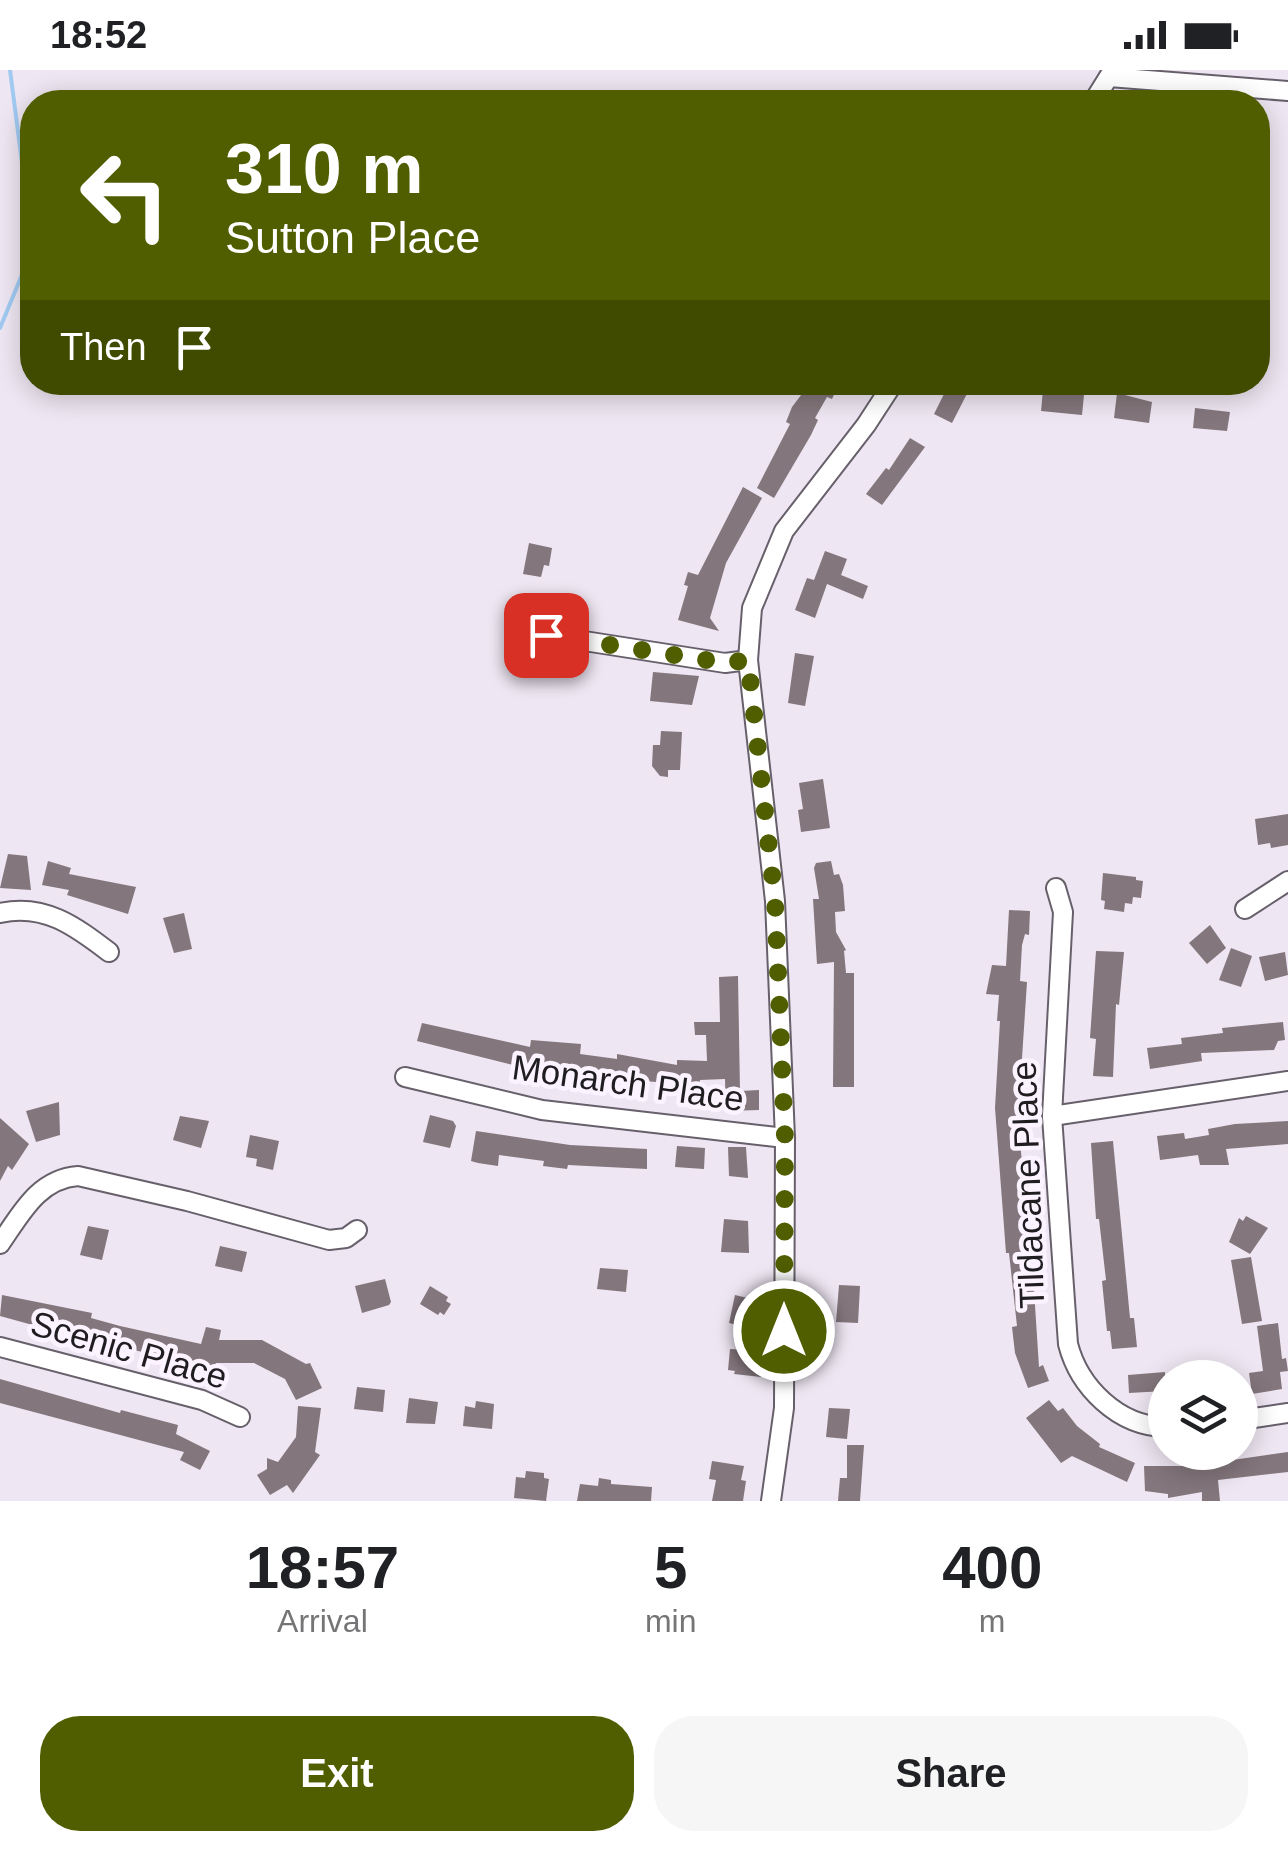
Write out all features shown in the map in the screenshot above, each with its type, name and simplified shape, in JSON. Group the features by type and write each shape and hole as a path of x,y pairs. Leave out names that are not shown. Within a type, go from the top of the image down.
{"street":[{"path":"1111,73 1288,91"},
{"path":"771,1501 784,1408 785,1138 775,901 748,660 752,608 784,531 886,395"},
{"path":"546,635 726,663 748,660"},
{"path":"1245,909 1288,881"},
{"name":"Tildacane Place","path":"1056,888 1063,912 1052,1116 1066,1329 1072,1357 1083,1378 1107,1405 1136,1422 1148,1424"},
{"path":"0,913 30,910 51,914 75,926 109,952"},
{"name":"Monarch Place","path":"405,1077 542,1110 785,1138"},
{"path":"1052,1116 1288,1081"},
{"path":"0,1244 47,1185 61,1177 78,1176 329,1240 346,1238 357,1230"},
{"name":"Scenic Place","path":"0,1346 202,1400 240,1417"},
{"path":"1258,1417 1288,1413"}],"building":[{"path":"801,395 834,395 832,399 827,397 811,435 774,498 757,488 790,424 786,422"},
{"path":"944,395 966,395 952,423 934,414"},
{"path":"1043,395 1084,395 1082,415 1041,411"},
{"path":"1117,395 1152,402 1149,423 1114,418"},
{"path":"1195,408 1230,412 1227,431 1193,428"},
{"path":"910,438 925,447 882,505 866,494 886,468 889,470"},
{"path":"743,487 762,498 726,563 710,618 719,631 678,620 688,572 698,575"},
{"path":"529,543 552,548 549,566 544,565 541,577 523,574"},
{"path":"825,551 847,559 841,575 868,586 863,599 827,584 815,618 795,610 807,578 814,580"},
{"path":"795,653 814,656 805,706 788,703"},
{"path":"653,672 699,676 692,705 650,701"},
{"path":"661,731 682,732 680,770 668,770 668,777 660,776 652,766 653,745 660,745"},
{"path":"823,779 830,828 801,832 799,783"},
{"path":"1288,814 1288,845 1258,845 1255,819"},
{"path":"8,854 27,856 31,890 0,888"},
{"path":"48,861 71,868 69,874 136,887 128,914 67,895 69,890 42,885"},
{"path":"831,861 834,875 839,874 843,885 845,911 835,912 836,932 846,950 846,973 854,973 854,1087 833,1087 834,962 817,964 813,899 819,899 814,868 816,863"},
{"path":"1103,873 1143,881 1141,898 1133,897 1132,904 1125,903 1124,912 1104,909"},
{"path":"1009,910 1030,911 1029,935 1025,934 1022,945 1020,981 1027,982 1018,1119 1039,1367 1043,1365 1049,1381 1028,1388 1015,1353 1012,1327 1017,1326 1006,1253 995,1108 999,995 986,994 992,965 1006,966"},
{"path":"184,913 192,949 174,953 163,918"},
{"path":"1210,925 1226,948 1207,964 1189,943"},
{"path":"1231,948 1252,956 1241,987 1219,980"},
{"path":"1096,951 1124,952 1119,1005 1116,1004 1113,1077 1093,1076 1096,1039 1090,1038"},
{"path":"1285,952 1288,975 1265,981 1259,957"},
{"path":"738,976 740,1091 759,1090 759,1110 726,1111 725,1079 700,1080 700,1085 614,1079 517,1066 417,1041 422,1023 530,1047 531,1040 581,1044 580,1054 617,1059 617,1054 677,1065 677,1060 707,1061 706,1035 695,1035 694,1022 720,1022 719,977"},
{"path":"1283,1022 1285,1040 1278,1041 1274,1050 1201,1053 1202,1061 1150,1069 1147,1048 1182,1044 1181,1038 1223,1033 1222,1028"},
{"path":"59,1102 60,1135 36,1142 26,1111"},
{"path":"430,1115 453,1121 456,1126 450,1148 423,1142"},
{"path":"180,1116 209,1121 201,1148 173,1140"},
{"path":"0,1118 29,1144 0,1181"},
{"path":"1288,1121 1288,1144 1226,1149 1229,1165 1200,1165 1198,1155 1160,1160 1157,1136 1184,1133 1185,1139 1209,1135 1208,1129 1235,1124"},
{"path":"476,1131 570,1145 647,1149 647,1169 568,1165 567,1169 543,1166 544,1161 499,1155 498,1166 478,1163 471,1161"},
{"path":"250,1135 279,1141 273,1170 256,1166 257,1159 246,1157"},
{"path":"1113,1141 1130,1318 1134,1318 1137,1347 1112,1349 1107,1331 1102,1281 1106,1280 1096,1219 1091,1143"},
{"path":"677,1146 705,1148 704,1169 675,1167"},
{"path":"728,1147 746,1147 748,1178 729,1176"},
{"path":"1246,1216 1268,1228 1250,1254 1229,1242 1239,1218 1243,1221"},
{"path":"724,1219 748,1221 749,1253 721,1252"},
{"path":"88,1226 109,1230 102,1260 80,1255"},
{"path":"220,1246 247,1252 242,1272 215,1266"},
{"path":"1251,1257 1262,1321 1242,1324 1231,1260"},
{"path":"600,1268 628,1270 626,1292 597,1289"},
{"path":"385,1279 389,1305 362,1313 355,1286"},
{"path":"839,1285 860,1286 858,1323 836,1322"},
{"path":"430,1286 448,1297 446,1301 451,1304 444,1315 420,1304"},
{"path":"2,1295 92,1313 91,1318 201,1344 206,1327 221,1330 219,1340 262,1340 310,1363 322,1388 296,1400 285,1379 254,1363 216,1363 215,1370 198,1366 192,1370 187,1362 76,1337 74,1331 0,1316"},
{"path":"735,1295 752,1299 750,1328 729,1323"},
{"path":"1278,1323 1282,1359 1286,1358 1288,1371 1280,1372 1282,1389 1258,1393 1258,1372 1263,1371 1257,1326"},
{"path":"730,1349 763,1351 761,1377 728,1370"},
{"path":"1148,1373 1148,1392 1129,1393 1128,1375"},
{"path":"0,1379 178,1425 176,1434 210,1451 200,1470 180,1460 184,1452 0,1403"},
{"path":"357,1387 385,1390 383,1412 354,1409"},
{"path":"409,1398 438,1402 435,1424 406,1423"},
{"path":"1049,1400 1058,1411 1063,1408 1099,1447 1135,1463 1127,1482 1072,1456 1061,1463 1026,1418"},
{"path":"476,1401 494,1404 492,1429 463,1426 465,1406 475,1408"},
{"path":"298,1406 321,1408 315,1452 320,1455 293,1493 287,1485 270,1495 257,1475 267,1469 267,1458 278,1462 296,1437"},
{"path":"829,1408 850,1409 847,1439 826,1437"},
{"path":"847,1445 864,1445 860,1501 838,1501 840,1478 847,1478"},
{"path":"1288,1452 1288,1472 1218,1480 1220,1501 1202,1501 1202,1492 1168,1498 1168,1494 1145,1491 1144,1466 1148,1470 1258,1470 1258,1456"},
{"path":"712,1461 744,1466 743,1501 712,1501 716,1480 709,1479"},
{"path":"526,1471 544,1473 544,1478 549,1479 546,1501 514,1498 516,1477 525,1478"},
{"path":"599,1478 611,1480 611,1484 652,1487 651,1501 577,1501 580,1484 598,1486"}],"waterway":[{"path":"10,70 20,147"},
{"path":"0,328 20,280"}],"route":[{"path":"546,635 726,663 748,660 775,901 785,1138 784,1331"}]}
